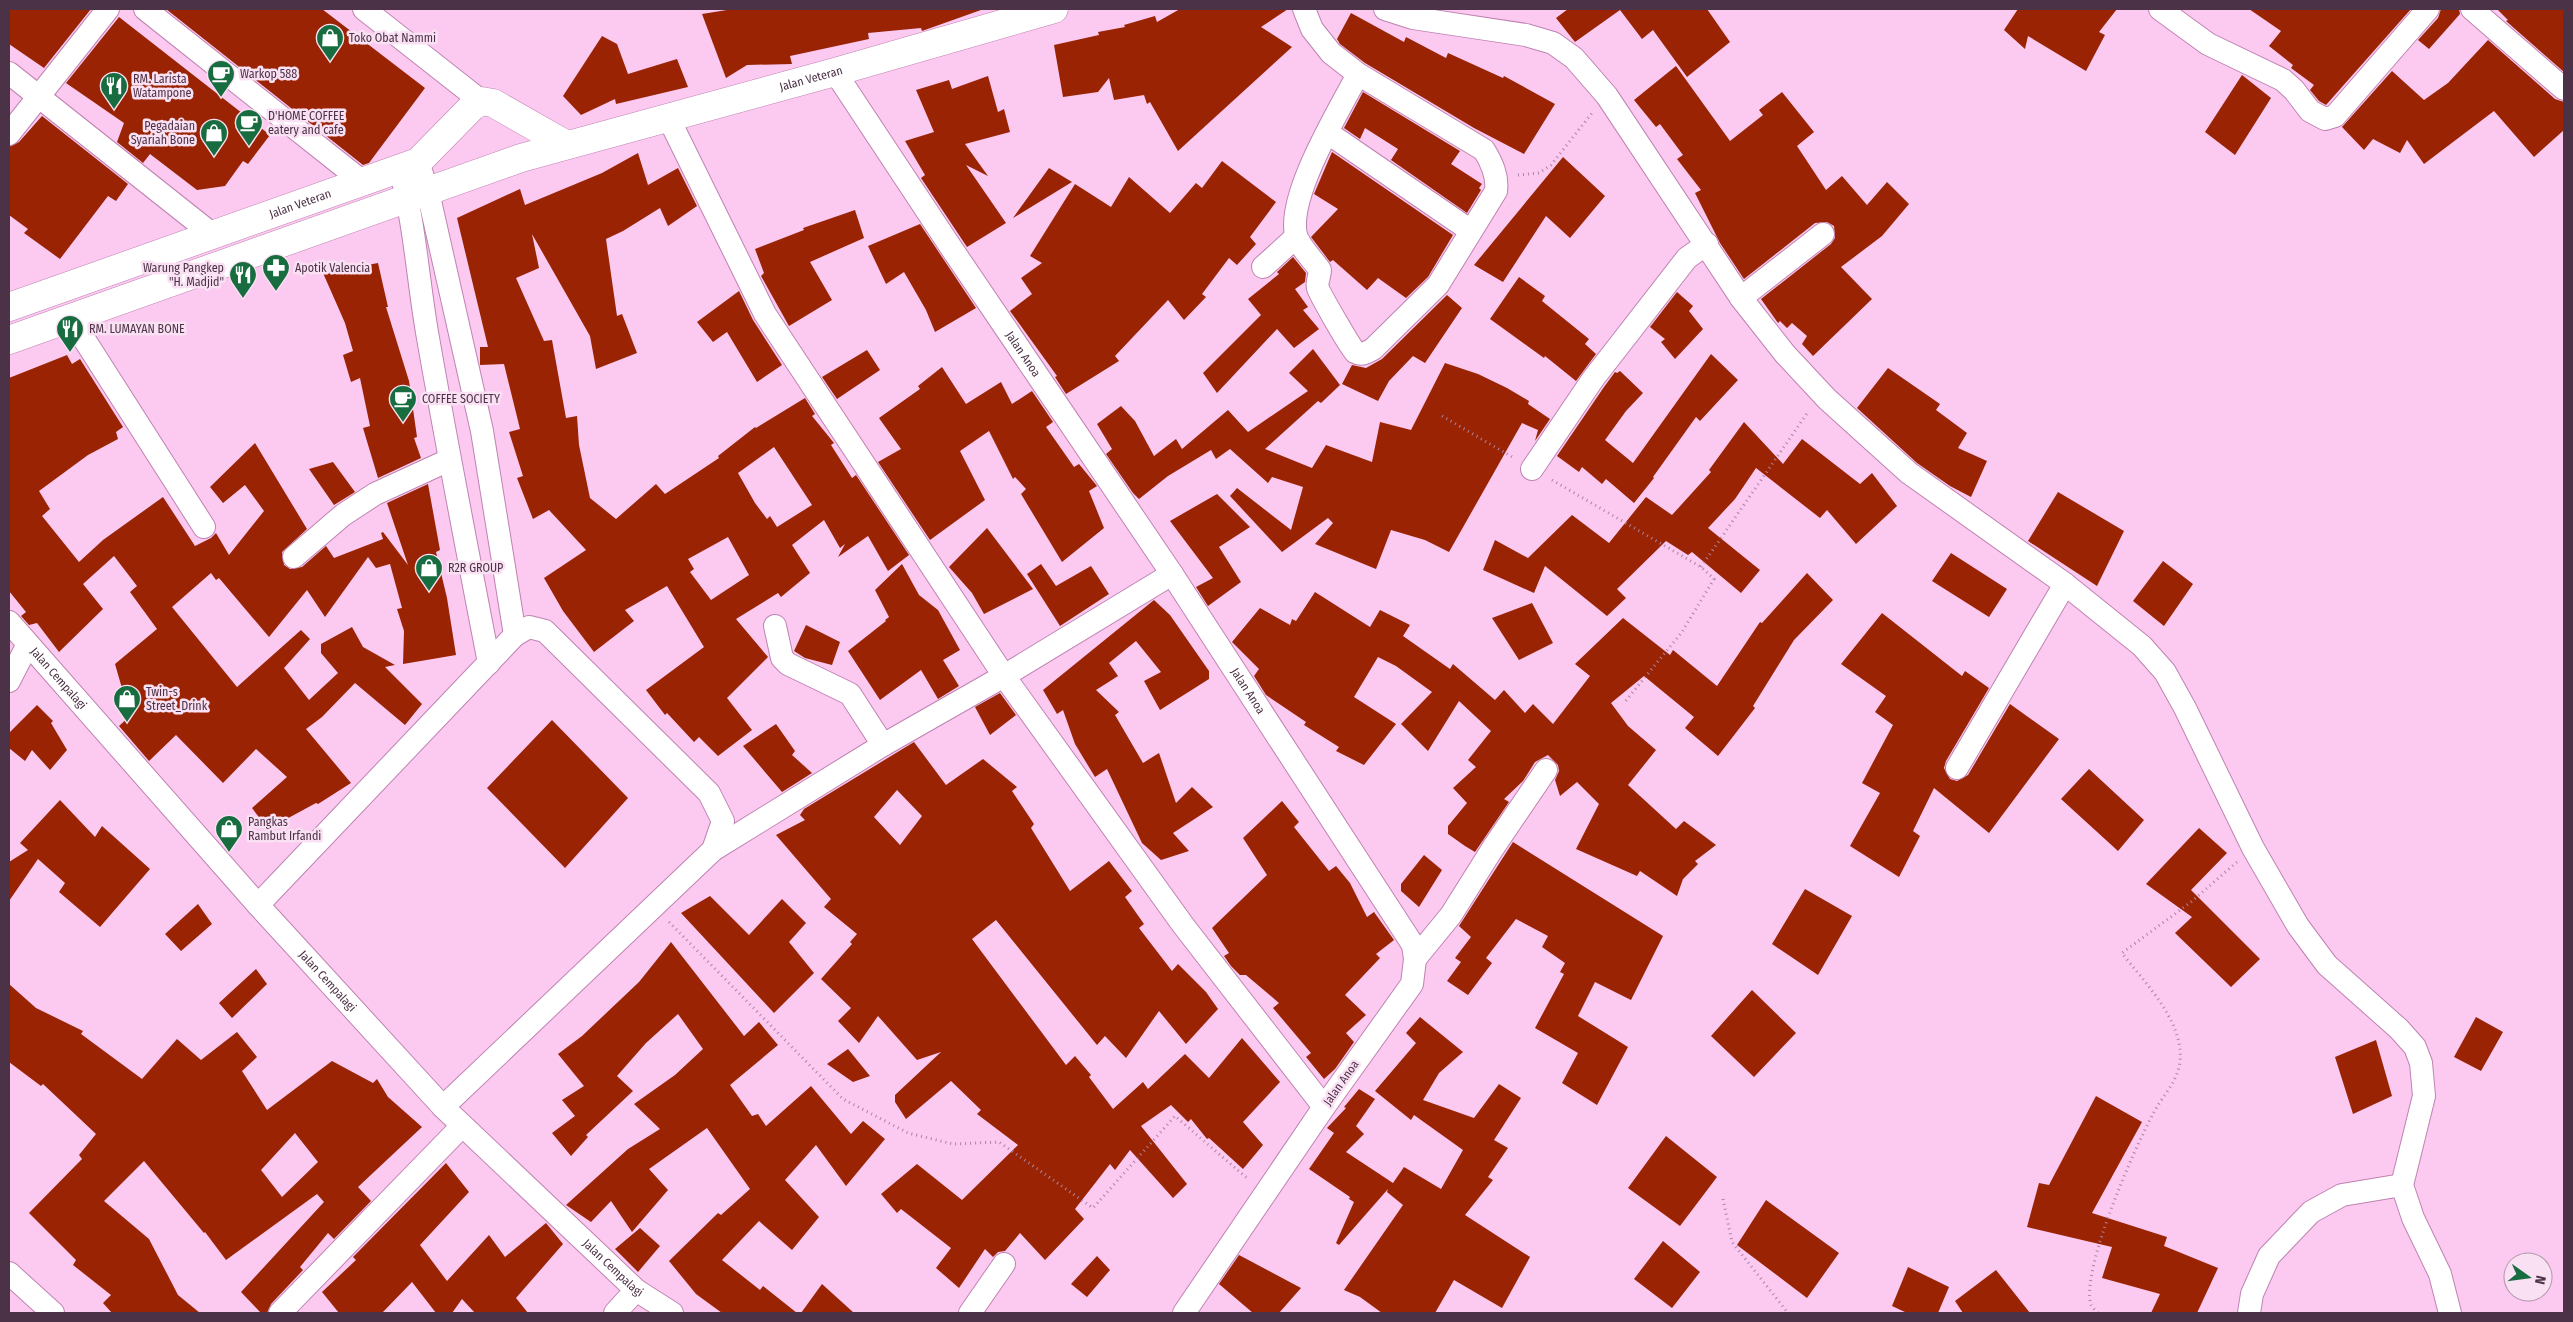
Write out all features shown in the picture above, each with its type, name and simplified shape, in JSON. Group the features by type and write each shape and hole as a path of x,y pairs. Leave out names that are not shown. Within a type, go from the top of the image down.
{"main road":[{"name":"Jalan Veteran","path":"9,340 566,144 835,72 1054,9"},
{"name":"Jalan Veteran","path":"9,307 409,166 481,100"},
{"path":"481,100 493,103 566,144"}],"street":[{"path":"9,134 108,9"},
{"path":"145,9 363,182"},
{"path":"364,9 481,100"},
{"path":"1304,9 1312,29 1331,53 1358,74 1484,150 1493,164 1496,191 1438,285 1373,349 1364,354 1356,353 1350,347 1338,322 1318,290 1320,270 1296,236 1296,217 1303,183 1358,74"},
{"path":"1386,9 1413,18 1526,35 1553,43 1567,53 1607,96 1698,250 1741,298 1785,354 1827,399 1909,473 2065,584 2142,646 2165,672 2185,708 2253,848 2298,926 2326,965 2399,1029 2415,1047 2423,1072 2424,1096 2402,1184 2413,1218 2440,1274 2450,1313"},
{"path":"2160,9 2208,44 2283,80 2294,90 2310,111 2325,119 2335,116 2428,9"},
{"path":"2472,9 2564,89"},
{"name":"Jalan Anoa","path":"835,72 950,246 1172,574 1413,945 1416,959 1412,984 1324,1106 1184,1313"},
{"path":"9,73 212,234"},
{"path":"668,117 765,314 1004,676 1182,925 1324,1106"},
{"path":"1328,134 1471,231"},
{"path":"409,166 482,431 515,635"},
{"path":"418,195 425,320 449,460 489,663"},
{"path":"1741,298 1824,234"},
{"path":"1263,267 1296,236"},
{"path":"1532,468 1593,379 1698,250"},
{"path":"70,317 204,527"},
{"path":"294,557 343,515 375,494 449,460"},
{"path":"443,1107 713,850 883,745 1004,676 1172,574"},
{"path":"1957,768 2065,584"},
{"name":"Jalan Cempalagi","path":"9,622 258,905 443,1107 636,1290 672,1313"},
{"path":"775,626 782,658 788,664 850,694 883,745"},
{"path":"258,905 515,635 529,627 545,631 709,793 722,821 713,850"},
{"path":"9,681 28,644"},
{"path":"1416,959 1452,914 1493,848 1546,770"},
{"path":"280,1313 462,1126"},
{"path":"2249,1313 2252,1294 2269,1256 2311,1212 2342,1195 2402,1184"},
{"path":"970,1313 1004,1264"},
{"path":"9,1273 53,1313"},
{"path":"615,1313 636,1290"}],"path":[{"path":"1495,178 1539,173 1551,165 1592,113"},
{"path":"1701,568 1806,414"},
{"path":"1442,416 1701,568 1714,579 1682,632 1624,703"},
{"path":"2098,1313 2091,1305 2090,1282 2115,1194 2153,1114 2175,1080 2180,1060 2175,1025 2122,952 2191,902 2253,848"},
{"path":"654,906 842,1099 908,1133 953,1144 999,1142 1093,1208 1175,1116 1265,1194"},
{"path":"1723,1199 1732,1242 1788,1313"}],"building":[{"path":"9,9 91,9 44,68 9,44"},
{"path":"166,9 322,9 425,88 369,163 363,165"},
{"path":"733,9 981,10 922,31 921,28 868,33 869,39 790,56 792,64 747,65 726,78 702,14"},
{"path":"1180,9 1288,9 1261,27 1292,47 1178,151 1150,102 1147,104 1144,95 1114,100 1109,78 1098,92 1063,97 1054,45 1099,35 1098,32 1125,27 1124,25 1155,16 1157,22"},
{"path":"1568,9 1707,9 1730,42 1687,77 1653,30 1642,39 1620,10 1575,42 1556,18"},
{"path":"2018,9 2117,9 2099,32 2105,35 2086,71 2028,36 2025,49 2004,30"},
{"path":"2249,9 2411,9 2326,105 2319,101 2310,90 2314,85 2291,68 2293,65 2269,46 2281,31"},
{"path":"2441,9 2459,9 2460,14 2429,49 2418,40 2438,18"},
{"path":"2497,9 2564,9 2564,72 2506,21 2508,20"},
{"path":"1351,13 1404,42 1406,37 1446,58 1448,53 1503,78 1504,76 1555,104 1524,154 1474,128 1365,63 1340,44 1337,39"},
{"path":"119,17 270,135 248,164 243,161 225,186 197,190 150,154 143,163 117,142 124,123 66,83"},
{"path":"602,36 617,44 628,74 677,59 688,87 616,104 615,99 581,115 563,96"},
{"path":"2488,40 2555,99 2564,102 2564,130 2534,157 2494,111 2424,164 2407,140 2400,153 2373,139 2364,150 2342,127 2392,71 2424,100 2448,83"},
{"path":"1676,66 1730,141 1763,115 1759,110 1782,92 1814,132 1797,146 1826,190 1842,176 1867,205 1887,182 1909,204 1882,236 1841,267 1872,299 1813,356 1802,344 1807,336 1792,323 1787,328 1780,321 1778,323 1761,299 1831,244 1835,238 1834,226 1827,222 1815,223 1744,279 1720,243 1695,193 1701,190 1677,159 1683,155 1660,124 1656,127 1634,100"},
{"path":"2242,75 2271,98 2235,155 2205,132"},
{"path":"988,76 998,112 1004,109 1010,132 965,144 988,176 966,165 1006,223 967,247 921,178 925,175 905,141 934,132 916,90 949,80 952,89"},
{"path":"1363,92 1460,151 1451,164 1482,184 1479,188 1481,190 1467,213 1391,160 1398,149 1365,128 1360,139 1344,128"},
{"path":"42,116 128,184 116,201 108,196 60,259 24,233 28,229 9,215 9,147 19,142"},
{"path":"1332,152 1453,235 1428,277 1406,298 1378,278 1367,290 1333,260 1330,262 1311,237 1338,209 1314,194"},
{"path":"638,153 648,185 678,168 697,206 668,226 660,208 623,231 606,239 617,316 622,314 637,353 596,369 590,336 532,234 539,268 516,278 544,341 552,340 566,418 577,416 579,445 590,498 616,519 656,484 665,494 719,458 718,456 755,427 805,398 815,414 812,416 834,443 831,445 852,478 856,475 909,555 888,571 868,536 838,557 845,544 840,548 824,520 792,545 810,573 781,597 778,593 736,619 768,657 727,698 752,730 718,756 699,737 694,742 667,713 665,715 646,690 704,647 667,586 625,610 634,621 594,652 563,611 544,578 586,550 549,510 533,519 517,478 523,476 509,432 520,429 504,364 480,365 480,347 488,347 457,218 520,189 525,205 602,173","holes":["774,447 812,505 777,527 770,516 767,519 755,503 738,473","728,537 749,575 711,600 690,572 694,569 688,559"]},
{"path":"1563,157 1605,196 1570,238 1546,216 1503,282 1474,265"},
{"path":"1222,161 1276,202 1250,237 1256,244 1237,265 1229,258 1202,294 1206,297 1184,320 1168,300 1115,356 1119,361 1066,394 1055,377 1057,376 1010,311 1032,294 1021,278 1042,263 1030,256 1075,184 1111,207 1129,177 1170,213 1196,183 1202,188"},
{"path":"1049,168 1072,182 1013,218"},
{"path":"855,210 864,238 810,262 832,300 789,326 761,276 764,273 755,249 804,230 803,228"},
{"path":"920,224 976,308 935,332 926,310 904,272 886,284 868,246"},
{"path":"1293,257 1306,273 1305,282 1295,289 1308,307 1303,310 1319,329 1294,348 1277,329 1217,393 1203,373 1261,315 1248,299 1279,274 1277,272"},
{"path":"378,263 388,307 386,307 409,381 417,437 414,438 421,458 378,478 363,428 370,426 360,378 351,382 343,355 353,351 345,323 323,273"},
{"path":"1519,277 1545,296 1542,301 1589,339 1585,344 1596,354 1576,381 1545,356 1544,358 1490,319"},
{"path":"739,291 753,320 782,365 757,382 727,332 713,342 697,322"},
{"path":"1677,292 1693,306 1689,311 1703,329 1675,359 1661,342 1665,339 1650,327"},
{"path":"1447,295 1462,308 1425,363 1413,356 1389,381 1378,401 1342,384 1352,365 1366,368 1382,359"},
{"path":"1313,349 1340,385 1321,403 1318,401 1265,449 1312,468 1326,445 1372,462 1380,422 1411,430 1445,363 1478,374 1507,388 1529,401 1528,404 1550,419 1535,441 1538,430 1522,423 1449,552 1425,540 1391,530 1376,569 1315,544 1333,523 1328,518 1282,552 1230,496 1237,488 1291,530 1303,487 1272,477 1268,483 1230,449 1216,459 1211,450 1168,476 1139,499 1106,454 1112,449 1097,424 1121,406 1135,421 1154,456 1176,439 1182,449 1228,410 1248,432 1308,391 1289,373"},
{"path":"867,350 880,370 837,399 822,377"},
{"path":"1711,354 1738,380 1700,421 1696,417 1654,478 1634,503 1606,479 1602,484 1582,467 1579,472 1557,456 1615,372 1620,371 1643,393 1626,411 1605,440 1633,463"},
{"path":"67,355 72,364 80,359 123,427 116,432 118,439 88,455 39,491 50,509 42,516 79,562 103,540 163,497 195,546 211,538 216,533 229,555 264,511 245,485 223,503 210,487 255,443 307,529 282,552 284,565 290,569 302,567 326,546 334,558 383,539 381,533 383,532 408,565 387,503 428,484 440,550 436,552 447,598 456,655 403,664 404,631 397,609 402,608 390,564 376,568 368,557 325,617 307,590 269,637 219,578 216,580 211,573 172,607 237,687 301,630 310,639 284,668 309,700 338,673 321,653 321,644 352,627 363,647 395,665 385,667 422,704 405,725 355,683 322,717 306,729 351,783 318,804 316,803 268,829 252,808 287,777 256,749 223,783 176,735 149,761 119,726 130,716 115,664 157,629 130,592 137,586 114,556 83,584 103,609 59,652 37,623 29,625 21,616 26,612 9,591 9,378"},
{"path":"942,367 966,404 1001,382 1012,404 1032,391 1053,422 1046,427 1074,467 1079,464 1097,486 1089,491 1104,528 1062,562 1021,494 1026,489 1015,477 1013,479 989,431 960,451 985,500 930,540 878,462 901,449 879,418 920,389 918,386"},
{"path":"1888,368 1940,404 1936,410 1967,433 1958,448 1987,461 1971,497 1950,486 1917,463 1857,408"},
{"path":"1744,422 1783,464 1802,439 1860,484 1872,473 1897,506 1856,544 1827,510 1820,518 1756,468 1735,499 1708,528 1760,570 1741,593 1692,552 1688,555 1666,541 1617,589 1626,598 1607,616 1545,566 1534,593 1483,570 1495,540 1528,558 1572,515 1609,543 1646,497 1672,515 1711,472 1709,470"},
{"path":"333,462 355,492 334,505 309,469"},
{"path":"2058,492 2124,531 2097,586 2028,541"},
{"path":"1217,494 1250,527 1219,547 1241,582 1208,606 1196,587 1213,578 1170,521"},
{"path":"987,528 1033,589 984,614 972,593 949,567"},
{"path":"1951,553 2007,589 1989,617 1932,581"},
{"path":"2163,561 2193,584 2164,626 2133,601"},
{"path":"902,564 919,595 938,610 960,650 943,660 959,686 938,699 921,670 880,700 848,651 889,617 875,590"},
{"path":"1041,564 1056,586 1091,566 1109,594 1060,626 1027,574"},
{"path":"1807,573 1833,600 1794,640 1753,706 1755,708 1718,756 1685,728 1694,717 1644,676 1611,703 1628,726 1656,750 1628,785 1676,829 1684,821 1716,845 1695,861 1698,864 1683,879 1677,896 1640,871 1637,876 1576,849 1599,804 1577,782 1560,796 1555,780 1559,771 1558,765 1548,755 1535,762 1523,781 1504,799 1509,802 1475,852 1448,834 1448,826 1467,803 1453,788 1476,767 1468,760 1491,731 1459,701 1428,751 1401,724 1432,692 1396,666 1378,657 1354,697 1396,724 1364,765 1336,751 1339,747 1304,725 1306,722 1266,695 1254,676 1259,669 1232,642 1260,608 1290,625 1292,619 1296,621 1315,592 1370,627 1380,610 1410,625 1403,636 1450,669 1453,664 1495,700 1504,690 1525,713 1533,704 1553,724 1590,676 1575,664 1623,618 1670,655 1673,650 1717,686 1760,622 1762,623"},
{"path":"1154,600 1170,615 1209,671 1209,679 1160,710 1144,681 1161,672 1136,641 1109,663 1118,676 1096,690 1119,712 1115,715 1143,763 1159,753 1176,803 1192,787 1213,807 1173,833 1189,851 1161,860 1142,843 1107,769 1095,777 1075,744 1063,710 1057,714 1043,690"},
{"path":"1532,603 1553,643 1519,660 1492,618"},
{"path":"1882,613 1962,676 1965,671 1989,688 1946,761 1944,768 1950,779 1957,781 1968,775 2010,704 2059,739 1989,833 1934,788 1913,831 1920,836 1899,877 1850,846 1880,793 1862,783 1893,725 1875,712 1886,696 1841,664"},
{"path":"806,625 840,642 832,665 805,658 794,651"},
{"path":"1000,693 1016,715 990,735 975,707"},
{"path":"37,705 53,721 51,723 67,750 50,770 32,750 25,761 9,748 9,733"},
{"path":"552,720 628,798 565,868 487,788"},
{"path":"776,724 795,751 792,755 812,773 782,792 743,746"},
{"path":"914,742 946,785 983,759 1017,787 1012,791 1034,824 1031,828 1070,891 1109,861 1132,891 1125,897 1144,924 1139,928 1172,971 1178,964 1206,992 1218,1009 1186,1044 1159,1011 1126,1058 1105,1036 1097,1045 996,920 972,939 1066,1065 1075,1056 1091,1075 1089,1077 1113,1109 1143,1082 1148,1089 1185,1054 1209,1078 1242,1038 1280,1082 1243,1122 1263,1145 1243,1169 1209,1138 1207,1139 1191,1119 1188,1122 1171,1105 1141,1126 1187,1184 1173,1198 1130,1150 1115,1170 1110,1164 1075,1209 1084,1219 1045,1260 1020,1233 1005,1251 998,1252 993,1257 985,1249 959,1288 936,1268 951,1248 901,1209 897,1213 881,1194 917,1164 962,1200 1018,1145 977,1114 981,1110 951,1081 906,1119 895,1102 895,1095 941,1052 917,1060 878,1016 859,1043 838,1021 851,1008 821,979 852,944 850,942 857,934 824,907 831,899 776,835 805,820 800,815 804,809","holes":["897,790 922,816 900,845 874,817"]},
{"path":"2089,769 2144,820 2118,851 2061,799"},
{"path":"60,800 95,837 102,826 150,869 100,927 59,892 65,883 38,859 9,901 9,862 28,850 20,843"},
{"path":"1282,801 1299,822 1294,827 1329,871 1336,866 1350,883 1367,917 1374,912 1394,940 1376,954 1380,958 1345,995 1366,1015 1346,1033 1354,1042 1335,1069 1324,1079 1306,1057 1311,1053 1273,1008 1279,1003 1246,975 1240,975 1231,966 1224,956 1229,953 1212,928 1267,875 1243,838"},
{"path":"2199,828 2227,853 2191,890 2260,959 2231,987 2175,933 2192,917 2146,884"},
{"path":"1513,842 1663,936 1631,1000 1595,982 1578,1016 1628,1047 1597,1105 1562,1083 1578,1053 1535,1028 1564,974 1560,972 1565,963 1542,947 1548,936 1516,919 1486,958 1492,963 1468,995 1447,981 1461,962 1455,958 1471,937 1459,926"},
{"path":"1424,855 1442,870 1419,907 1401,891 1401,884"},
{"path":"1805,889 1852,916 1818,975 1772,944"},
{"path":"710,896 749,935 782,899 806,923 789,942 814,973 774,1013 681,913"},
{"path":"198,904 212,924 181,951 165,934"},
{"path":"671,942 744,1036 759,1022 778,1045 730,1085 752,1116 758,1114 766,1126 811,1086 851,1134 863,1121 885,1139 846,1186 816,1145 785,1180 819,1217 792,1250 759,1221 722,1260 760,1290 763,1286 797,1313 722,1313 696,1294 669,1261 718,1213 721,1215 750,1189 707,1128 649,1169 668,1190 632,1232 611,1201 591,1222 566,1205 628,1149 660,1129 634,1104 675,1075 703,1049 678,1014 646,1043 617,1076 633,1091 586,1135 588,1137 571,1156 552,1133 575,1116 562,1100 584,1086 558,1054 582,1036 639,982"},
{"path":"256,969 267,984 232,1018 219,1003"},
{"path":"9,984 36,1008 83,1031 81,1034 142,1079 177,1039 201,1060 237,1032 257,1057 242,1071 267,1110 332,1061 373,1083 377,1079 388,1097 422,1127 358,1187 371,1201 334,1239 328,1233 300,1267 303,1270 271,1304 267,1313 261,1313 241,1292 324,1202 317,1194 226,1260 205,1232 144,1161 104,1201 149,1239 178,1295 200,1313 112,1313 103,1303 111,1295 73,1265 76,1260 29,1213 82,1159 79,1155 96,1134 43,1084 41,1086 9,1062","holes":["295,1133 318,1162 282,1197 261,1170"]},
{"path":"1752,990 1796,1033 1754,1077 1711,1036"},
{"path":"1420,1017 1463,1052 1439,1073 1423,1100 1474,1118 1499,1084 1521,1098 1494,1140 1508,1148 1488,1177 1493,1180 1465,1215 1530,1257 1502,1308 1454,1280 1435,1313 1382,1313 1360,1297 1344,1290 1403,1205 1387,1192 1388,1189 1339,1245 1336,1243 1354,1202 1349,1199 1350,1197 1309,1169 1334,1133 1327,1128 1346,1108 1344,1107 1359,1089 1375,1099 1356,1126 1364,1134 1346,1152 1393,1183 1404,1167 1441,1189 1463,1150 1414,1115 1411,1120 1375,1091 1416,1043 1406,1033"},
{"path":"2476,1017 2503,1032 2481,1071 2454,1057"},
{"path":"2376,1040 2392,1096 2353,1114 2335,1057"},
{"path":"848,1049 870,1076 853,1082 827,1064"},
{"path":"2096,1096 2142,1122 2092,1213 2167,1237 2164,1246 2218,1268 2197,1313 2151,1313 2160,1294 2102,1278 2112,1247 2027,1227 2039,1183 2049,1185"},
{"path":"1666,1136 1717,1177 1680,1226 1628,1188"},
{"path":"446,1163 469,1192 420,1245 447,1281 489,1235 505,1257 546,1223 563,1244 516,1298 528,1313 475,1313 462,1299 452,1313 436,1313 412,1282 382,1313 339,1313 322,1292 356,1260 353,1257"},
{"path":"1766,1200 1839,1253 1807,1298 1737,1245"},
{"path":"640,1228 660,1246 638,1272 615,1249"},
{"path":"1663,1241 1700,1272 1672,1308 1634,1279"},
{"path":"1239,1255 1301,1288 1279,1313 1253,1313 1219,1284"},
{"path":"1097,1256 1110,1270 1087,1297 1071,1284"},
{"path":"1908,1267 1949,1287 1938,1313 1907,1313 1892,1306"},
{"path":"1996,1270 2030,1313 1963,1313 1955,1301"},
{"path":"822,1284 854,1313 801,1313"}],"place":[{"name":"Toko Obat Nammi","path":"330,62"},
{"name":"Warkop 588","path":"221,98"},
{"name":"RM. Larista Watampone","path":"114,110"},
{"name":"D'HOME COFFEE eatery and cafe","path":"249,147"},
{"name":"Pegadaian Syariah Bone","path":"214,157"},
{"name":"Apotik Valencia","path":"276,292"},
{"name":"Warung Pangkep \"H. Madjid\"","path":"243,299"},
{"name":"RM. LUMAYAN BONE","path":"70,353"},
{"name":"COFFEE SOCIETY","path":"403,423"},
{"name":"R2R GROUP","path":"429,592"},
{"name":"Twin-s Street_Drink","path":"127,723"},
{"name":"Pangkas Rambut Irfandi","path":"229,853"}]}
